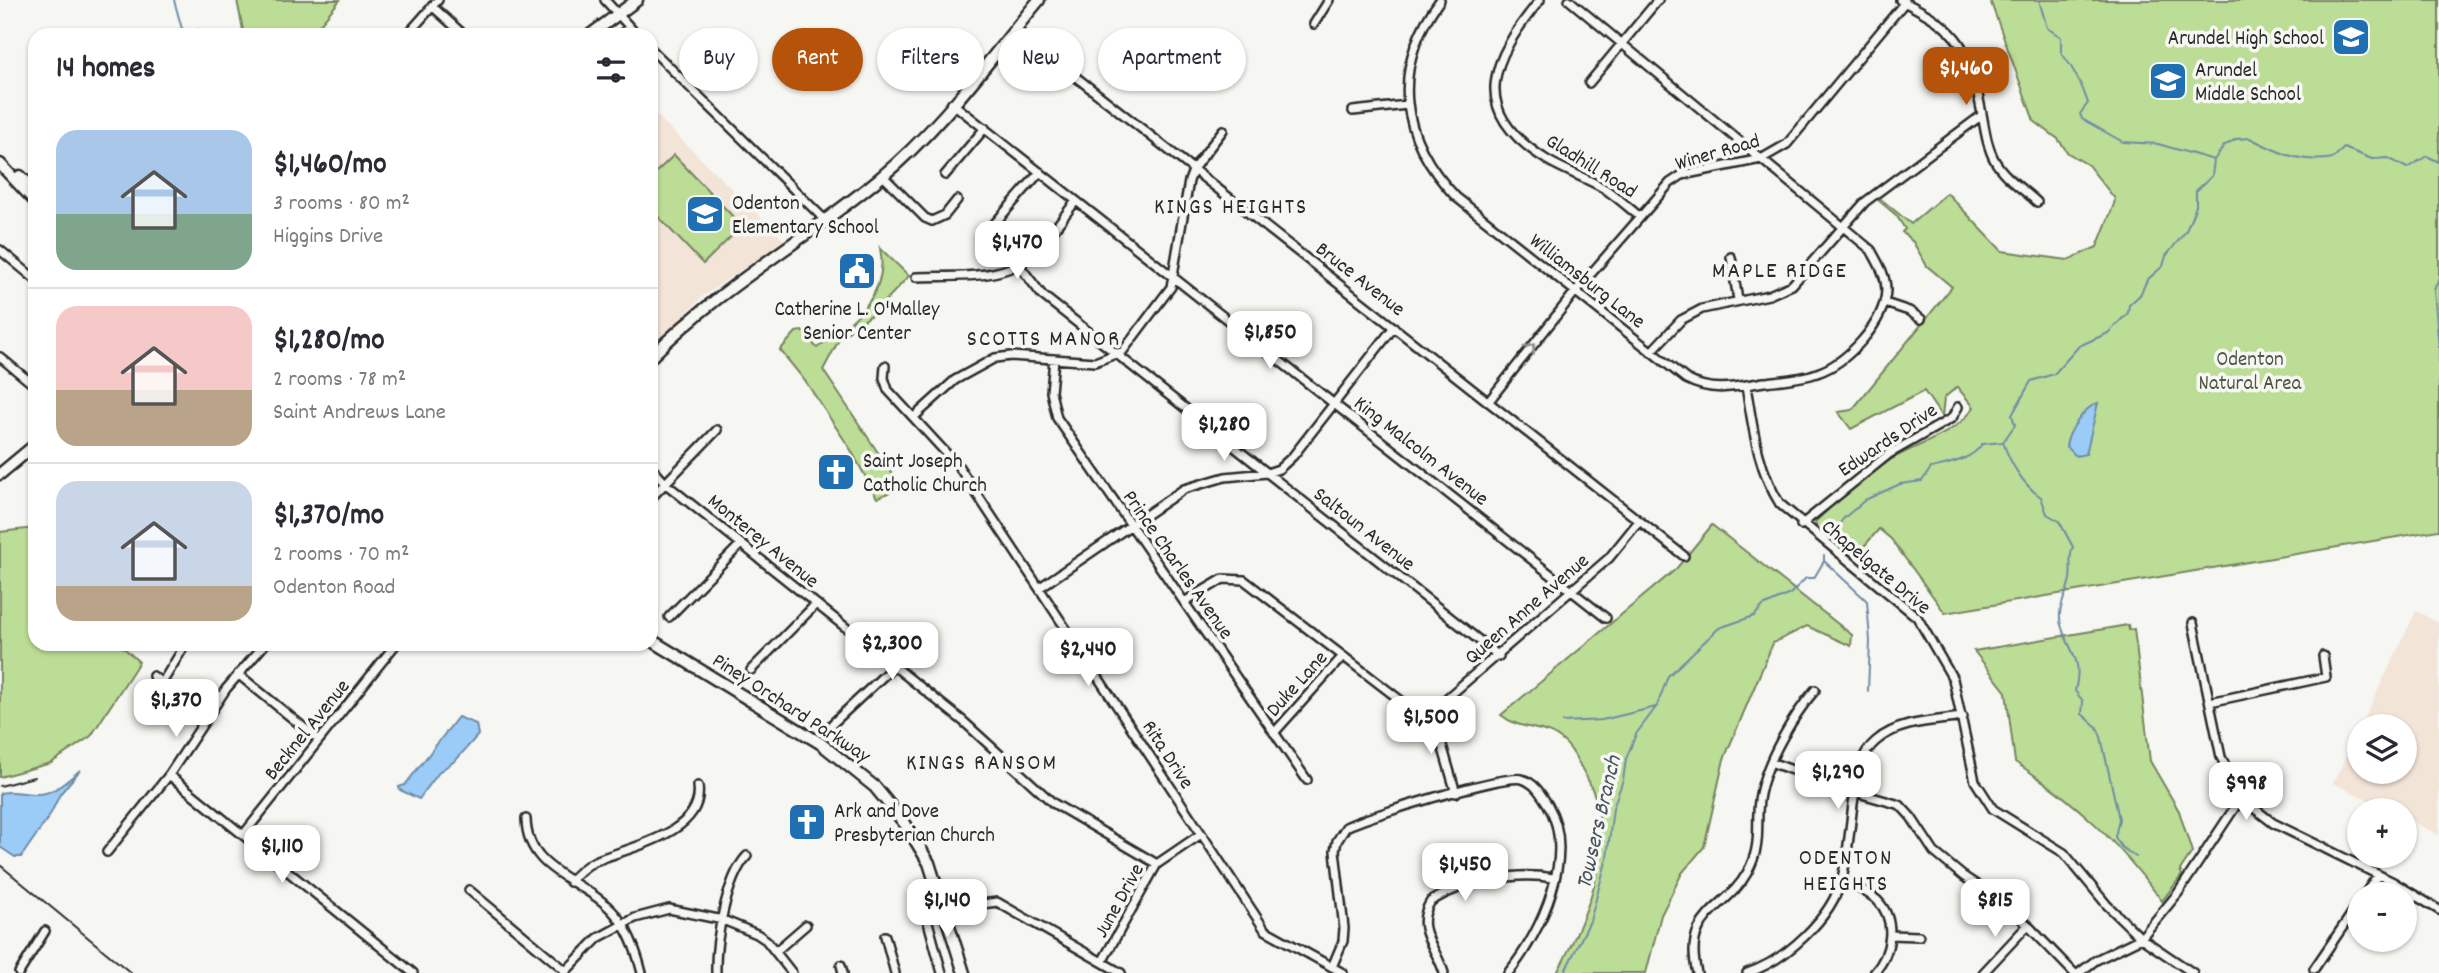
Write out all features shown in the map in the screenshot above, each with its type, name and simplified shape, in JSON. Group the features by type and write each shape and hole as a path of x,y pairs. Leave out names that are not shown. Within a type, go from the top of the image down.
{"main road":[{"path":"600,28 637,0"},
{"path":"1016,28 1039,0"},
{"path":"658,351 721,293 883,176 953,103 998,49"},
{"path":"0,161 28,184"},
{"path":"0,161 28,193"},
{"path":"0,474 28,450"},
{"path":"0,464 18,458"},
{"name":"Piney Orchard Parkway","path":"658,644 820,743 876,787 906,825 929,863 964,973"}],"street":[{"path":"605,0 629,27"},
{"path":"1314,24 1329,0"},
{"name":"Williamsburg Lane","path":"1440,0 1420,32 1412,57 1407,105 1421,152 1439,180 1456,197 1575,292 1700,387 1718,389 1746,386 1817,373 1841,362 1874,323 1885,303"},
{"name":"Gladhill Road","path":"1540,0 1513,34 1502,57 1493,89 1498,111 1513,132 1545,159 1604,188 1639,216"},
{"path":"1569,0 1871,250 1882,269 1886,287 1885,303 1909,311 1921,320"},
{"path":"1589,83 1658,0"},
{"path":"1903,1 1932,15 1962,44 1970,61 1995,161 2037,202"},
{"name":"Winer Road","path":"1489,401 1575,292 1670,183 1682,175 1761,159 1787,144 1903,1"},
{"path":"413,28 435,3 458,28"},
{"path":"658,56 824,219"},
{"name":"Bruce Avenue","path":"1084,83 1684,556"},
{"name":"King Malcolm Avenue","path":"953,103 1606,618"},
{"path":"1353,111 1407,105"},
{"path":"1651,352 1681,320 1702,309 1769,295 1792,285 1873,195 1982,115"},
{"path":"945,175 985,128"},
{"path":"914,417 955,380 981,363 1011,356 1095,362 1116,354 1128,345 1166,298 1175,277 1189,181 1194,169 1223,130"},
{"path":"988,231 1040,172"},
{"path":"883,176 918,212 932,221 945,215 957,200"},
{"path":"916,277 996,273 1019,265 1035,253 1076,201"},
{"path":"0,250 28,273"},
{"path":"1731,257 1738,300"},
{"name":"Saltoun Avenue","path":"1019,265 1042,295 1499,656"},
{"path":"1039,588 1184,489 1203,481 1279,469 1293,456 1394,327"},
{"path":"0,357 28,380"},
{"name":"Prince Charles Avenue","path":"1054,359 1051,392 1057,418 1307,780"},
{"name":"Rita Drive","path":"885,366 884,379 888,390 959,467 1265,930 1343,973"},
{"name":"Chapelgate Drive","path":"1746,386 1766,483 1780,505 1801,525 1917,617 1954,679 1975,781 1982,797 2007,820 2064,853 2107,905 2141,938 2193,973"},
{"name":"Edwards Drive","path":"1801,525 1889,454 1952,418 1958,407"},
{"path":"658,491 717,429"},
{"name":"Monterey Avenue","path":"658,475 993,746 1054,803 1157,864"},
{"name":"Queen Anne Avenue","path":"1432,711 1499,656 1609,558 1639,521"},
{"path":"670,617 741,544"},
{"path":"1184,602 1223,579 1244,580 1408,706 1416,710 1432,711 1456,793"},
{"path":"751,670 816,604"},
{"path":"2193,623 2221,757 2241,798 2273,823 2378,875 2439,910"},
{"path":"162,682 181,651"},
{"path":"107,852 169,775 238,674 259,651"},
{"name":"Becknel Avenue","path":"243,835 390,651"},
{"name":"Duke Lane","path":"1274,733 1343,656"},
{"path":"2210,702 2326,677 2323,656"},
{"path":"832,724 894,666"},
{"path":"238,674 319,740"},
{"path":"153,676 205,720"},
{"path":"1697,973 1695,942 1702,923 1746,876 1757,851 1760,792 1798,710 1815,690"},
{"path":"1747,973 1779,957 1802,940 1824,911 1842,880 1863,755 1882,736 1905,727 1963,717"},
{"path":"1773,763 1900,806 1947,864 1990,892 2076,973 2141,938 2178,893 2241,798"},
{"path":"169,775 413,973"},
{"path":"1332,967 1343,941 1344,928 1335,851 1341,833 1354,823 1508,778 1530,782 1557,820 1560,835 1553,878 1541,923 1508,973"},
{"path":"570,882 595,861 667,834 694,807 698,786"},
{"path":"526,819 528,839 537,854 570,882 609,908 622,925 642,973"},
{"name":"June Drive","path":"1102,962 1157,864 1201,834"},
{"path":"716,973 723,920 737,869 747,856"},
{"path":"1444,973 1424,931 1423,920 1431,901 1507,876 1533,874 1553,878"},
{"path":"2373,882 2378,875"},
{"path":"1842,880 1878,901 1887,917 1890,935 1888,951 1874,973"},
{"path":"469,890 565,972 589,945 622,925 647,914 669,909 723,920 757,934 776,951 792,973"},
{"path":"968,906 997,902 1121,973"},
{"path":"925,911 942,973"},
{"path":"2314,969 2347,921"},
{"path":"776,951 806,925"},
{"path":"1983,973 2028,925"},
{"path":"19,973 45,931"},
{"path":"1890,935 1919,936"},
{"path":"885,936 895,973"}],"shaded area":[{"name":"Odenton Elementary School","path":"658,117 785,241 702,297 658,343"},
{"path":"2416,611 2439,623 2439,835 2417,824 2417,798 2364,798 2333,783 2347,754 2347,784 2417,784 2417,714 2367,714"}],"green space":[{"path":"237,0 340,0 317,28 243,28"},
{"name":"Odenton Natural Area","path":"1990,0 2439,0 2439,530 1945,613 1891,539 1879,529 1854,558 1817,529 1815,522 1862,480 1892,459 1947,432 1974,407 1957,387 1944,398 1942,417 1924,391 1851,429 1838,412 1852,410 1952,287 1927,266 1913,242 1902,232 1905,229 1896,215 1878,200 1881,199 1911,224 1947,193 2002,251 2068,260 2097,247 2114,204 2115,199 2088,165 2068,153 2058,139 2034,121"},
{"path":"674,155 742,226 703,264 658,216 658,170"},
{"path":"880,248 909,276 874,313 840,338 823,370 901,487 877,498 851,450 806,382 780,350 796,332 802,331 817,348 855,318 874,294 879,281 882,265"},
{"path":"1712,525 1852,635 1851,646 1807,626 1773,643 1724,759 1704,847 1682,873 1661,915 1646,973 1557,973 1581,924 1590,898 1601,846 1600,820 1594,794 1567,745 1557,736 1517,724 1501,715 1676,569"},
{"path":"28,529 28,651 127,651 139,662 91,736 51,763 0,777 0,532"},
{"path":"2128,625 2129,630 2134,629 2150,761 2179,811 2192,852 2180,870 2182,875 2162,901 2095,824 2038,777 2015,762 2006,692 1974,651"}],"water":[{"path":"2098,403 2086,454 2076,456 2066,446 2070,434 2082,415"},
{"path":"458,717 476,724 478,735 456,760 440,771 419,799 400,790 399,787 405,785"},
{"path":"80,770 60,794 50,815 21,857 15,857 0,847 0,793 41,794 59,787"}],"waterway":[{"path":"174,0 182,28"},
{"path":"2039,0 2047,28 2061,37 2061,52 2086,96 2088,103 2080,114 2082,119 2123,142 2158,144 2214,160"},
{"name":"Towsers Branch","path":"1834,532 1843,519 1865,500 1900,484 1922,481 1931,468 1966,458 1982,444 2003,442 2015,425 2012,415 2031,381 2054,374 2079,346 2108,333 2128,313 2129,305 2140,295 2147,280 2163,266 2166,256 2186,231 2196,206 2196,191 2212,176 2214,160 2224,146 2236,139 2250,138 2300,158 2333,158 2344,148 2372,159 2388,158 2407,168 2427,156 2439,162"},
{"path":"2439,278 2434,290 2439,349"},
{"path":"2003,442 2018,473 2041,497 2047,514 2059,521 2073,547 2070,579 2060,621 2077,664 2075,691 2083,701 2082,714 2097,727 2101,737 2119,819 2115,837 2121,847 2136,857"},
{"name":"Towsers Branch","path":"1564,973 1590,921 1607,858 1613,808 1623,780 1626,759 1636,734 1657,706 1668,676 1719,628 1754,616 1763,606 1790,594 1806,578 1814,578 1824,561 1824,555"},
{"path":"1824,561 1867,601 1870,641 1868,691"},
{"path":"1563,722 1602,720 1656,707"}],"railway":[{"path":"0,786 34,777"},
{"path":"0,865 131,973"}],"place":[{"name":"Arundel High School","path":"2351,37"},
{"name":"Arundel Middle School","path":"2168,81"},
{"name":"Odenton Elementary School","path":"705,214"},
{"name":"Catherine L. O'Malley Senior Center","path":"857,271"},
{"name":"Saint Joseph Catholic Church","path":"836,472"},
{"name":"Ark and Dove Presbyterian Church","path":"807,822"}],"district":[{"name":"KINGS HEIGHTS","path":"1231,205"},
{"name":"MAPLE RIDGE","path":"1780,269"},
{"name":"SCOTTS MANOR","path":"1044,337"},
{"name":"KINGS RANSOM","path":"982,761"},
{"name":"ODENTON HEIGHTS","path":"1846,869"}]}
